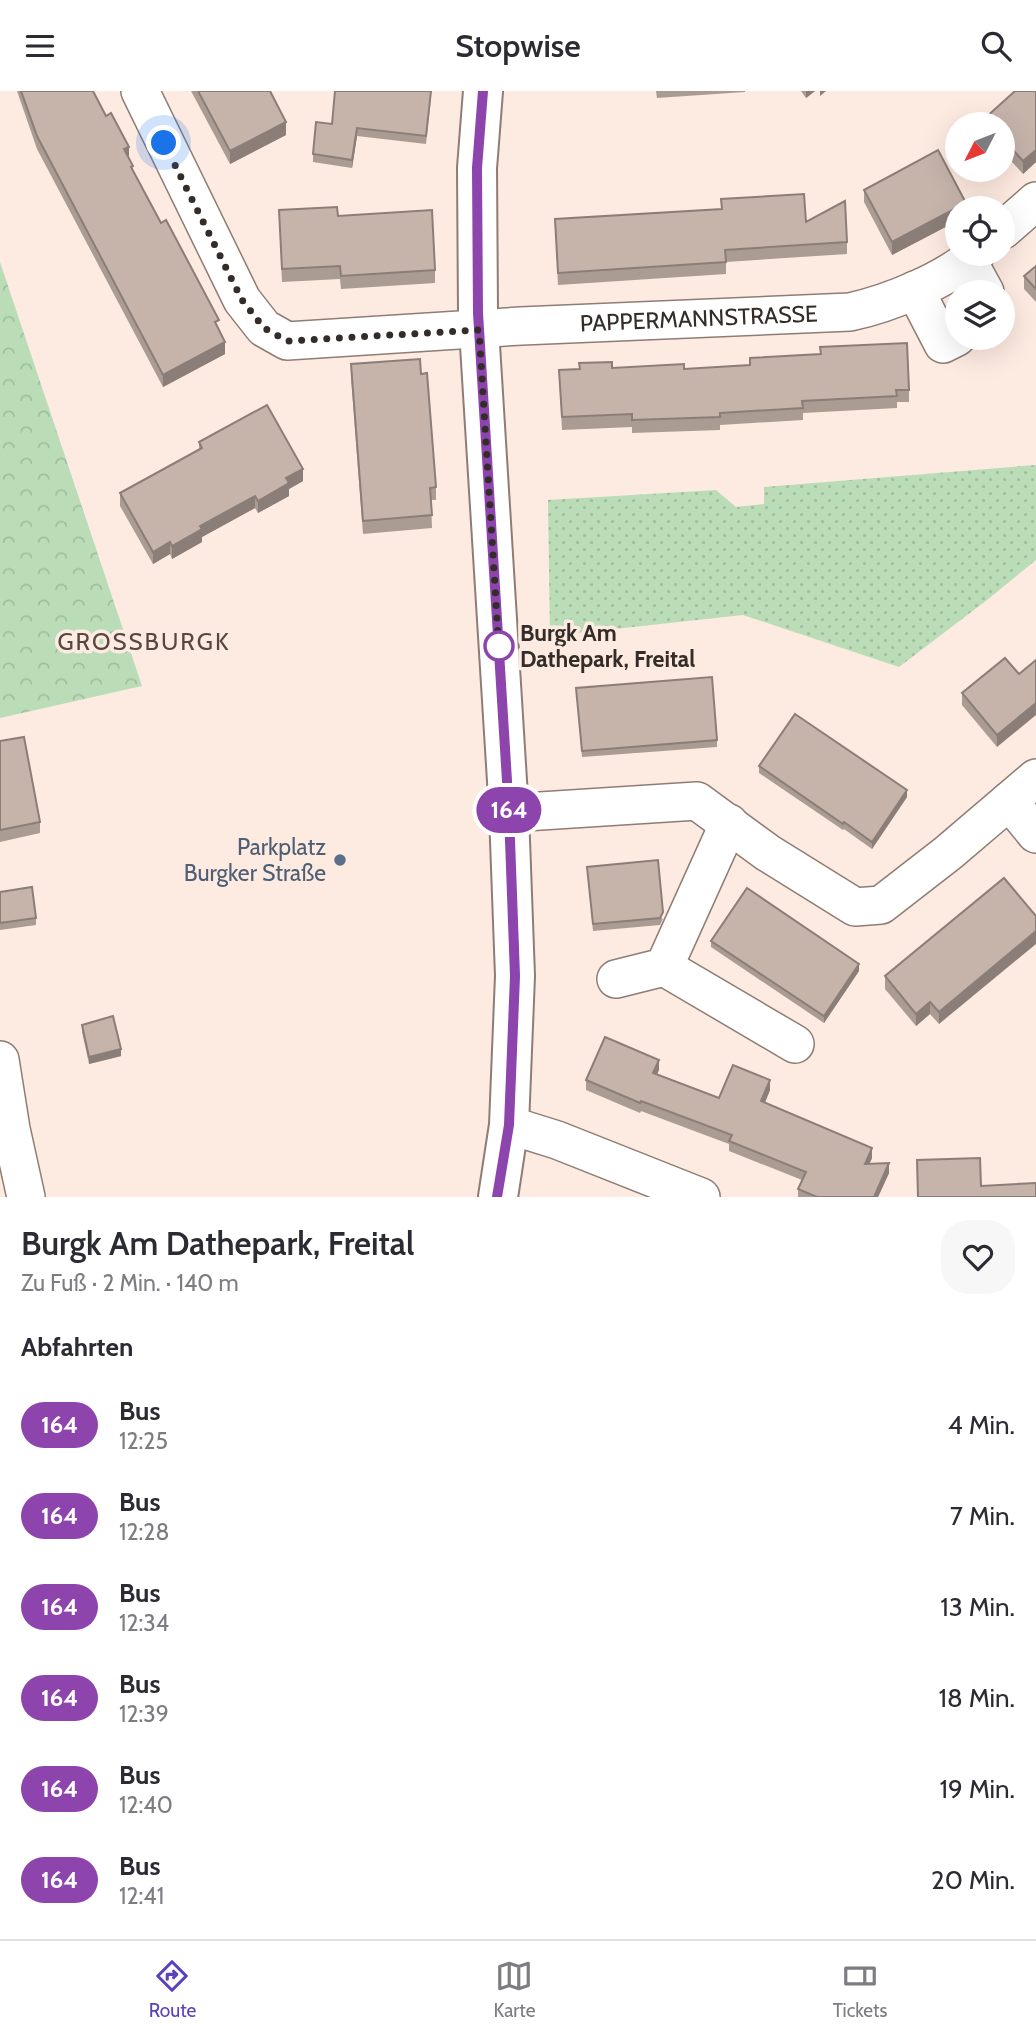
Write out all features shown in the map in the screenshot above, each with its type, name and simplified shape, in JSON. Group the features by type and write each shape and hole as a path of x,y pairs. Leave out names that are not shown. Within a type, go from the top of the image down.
{"main road":[{"path":"483,91 477,168 479,330 509,813 515,976 509,1125 498,1197"}],"street":[{"name":"PAPPERMANNSTRASSE","path":"140,91 242,300 264,328 287,341 705,317 850,312 880,306 956,266"},
{"path":"1015,219 1036,201"},
{"path":"915,290 943,344 945,343"},
{"path":"509,813 697,801 768,853 855,907 881,905 948,853 1022,789 1036,834"},
{"path":"664,967 729,823"},
{"path":"616,979 664,967 794,1044"},
{"path":"0,1068 26,1197"},
{"path":"509,1125 556,1140 701,1197"}],"green space":[{"path":"0,262 142,686 0,718"},
{"path":"1036,465 1036,560 899,667 743,615 550,636 548,500 716,490 736,507 764,504 764,487"}],"building":[{"path":"21,91 93,91 106,116 111,113 129,147 124,149 133,166 131,167 161,223 166,220 219,320 215,322 225,342 163,375 37,136"},
{"path":"198,91 270,91 286,122 230,151"},
{"path":"335,91 431,91 426,136 357,128 352,160 313,154 316,122 332,124"},
{"path":"1015,91 1035,91 1036,150 1023,161 1015,152 1015,112 992,112"},
{"path":"938,150 945,163 945,182 955,182 962,196 945,196 945,214 892,242 864,190"},
{"path":"804,194 806,222 845,201 847,242 725,250 726,262 558,273 555,219 722,209 721,199"},
{"path":"337,207 338,216 432,210 435,270 341,276 340,266 282,269 279,210"},
{"path":"1036,266 1036,289 1024,276"},
{"path":"907,343 909,390 896,390 897,396 802,401 803,408 720,413 720,417 632,420 632,414 562,417 559,370 580,369 579,363 612,362 612,368 684,364 684,369 750,365 750,358 821,354 820,347"},
{"path":"420,359 421,374 427,373 436,487 430,488 432,515 363,521 351,364"},
{"path":"267,405 303,469 286,478 289,483 258,501 255,496 200,526 202,529 172,546 170,542 153,552 120,493 202,448 199,442"},
{"path":"1005,658 1019,674 1036,660 1036,703 997,735 962,693"},
{"path":"712,677 717,740 582,751 576,688"},
{"path":"795,714 907,790 872,842 759,766"},
{"path":"24,737 40,822 0,830 0,741"},
{"path":"658,860 663,912 660,918 593,924 587,867"},
{"path":"1004,878 1036,916 1036,931 939,1012 930,1002 916,1014 885,976"},
{"path":"32,887 36,918 0,923 0,892"},
{"path":"747,888 859,964 824,1016 711,941"},
{"path":"113,1016 121,1049 89,1057 82,1025"},
{"path":"605,1037 659,1060 653,1073 719,1098 733,1065 770,1080 761,1101 872,1148 865,1164 889,1163 874,1197 817,1197 798,1189 806,1172 729,1141 732,1135 641,1101 640,1103 586,1080"},
{"path":"980,1158 981,1186 1036,1183 1036,1197 918,1197 917,1160"}],"bus line":[{"name":"164","path":"483,91 477,168 478,313 509,813 515,976 509,1125 497,1197"}],"place":[{"name":"Burgk Am Dathepark, Freital","path":"499,646"},
{"name":"Parkplatz Burgker Straße","path":"340,860"}],"district":[{"name":"GROSSBURGK","path":"144,641"}],"route":[{"path":"164,143 242,300 264,328 287,341 479,330 499,651 499,646"}]}
